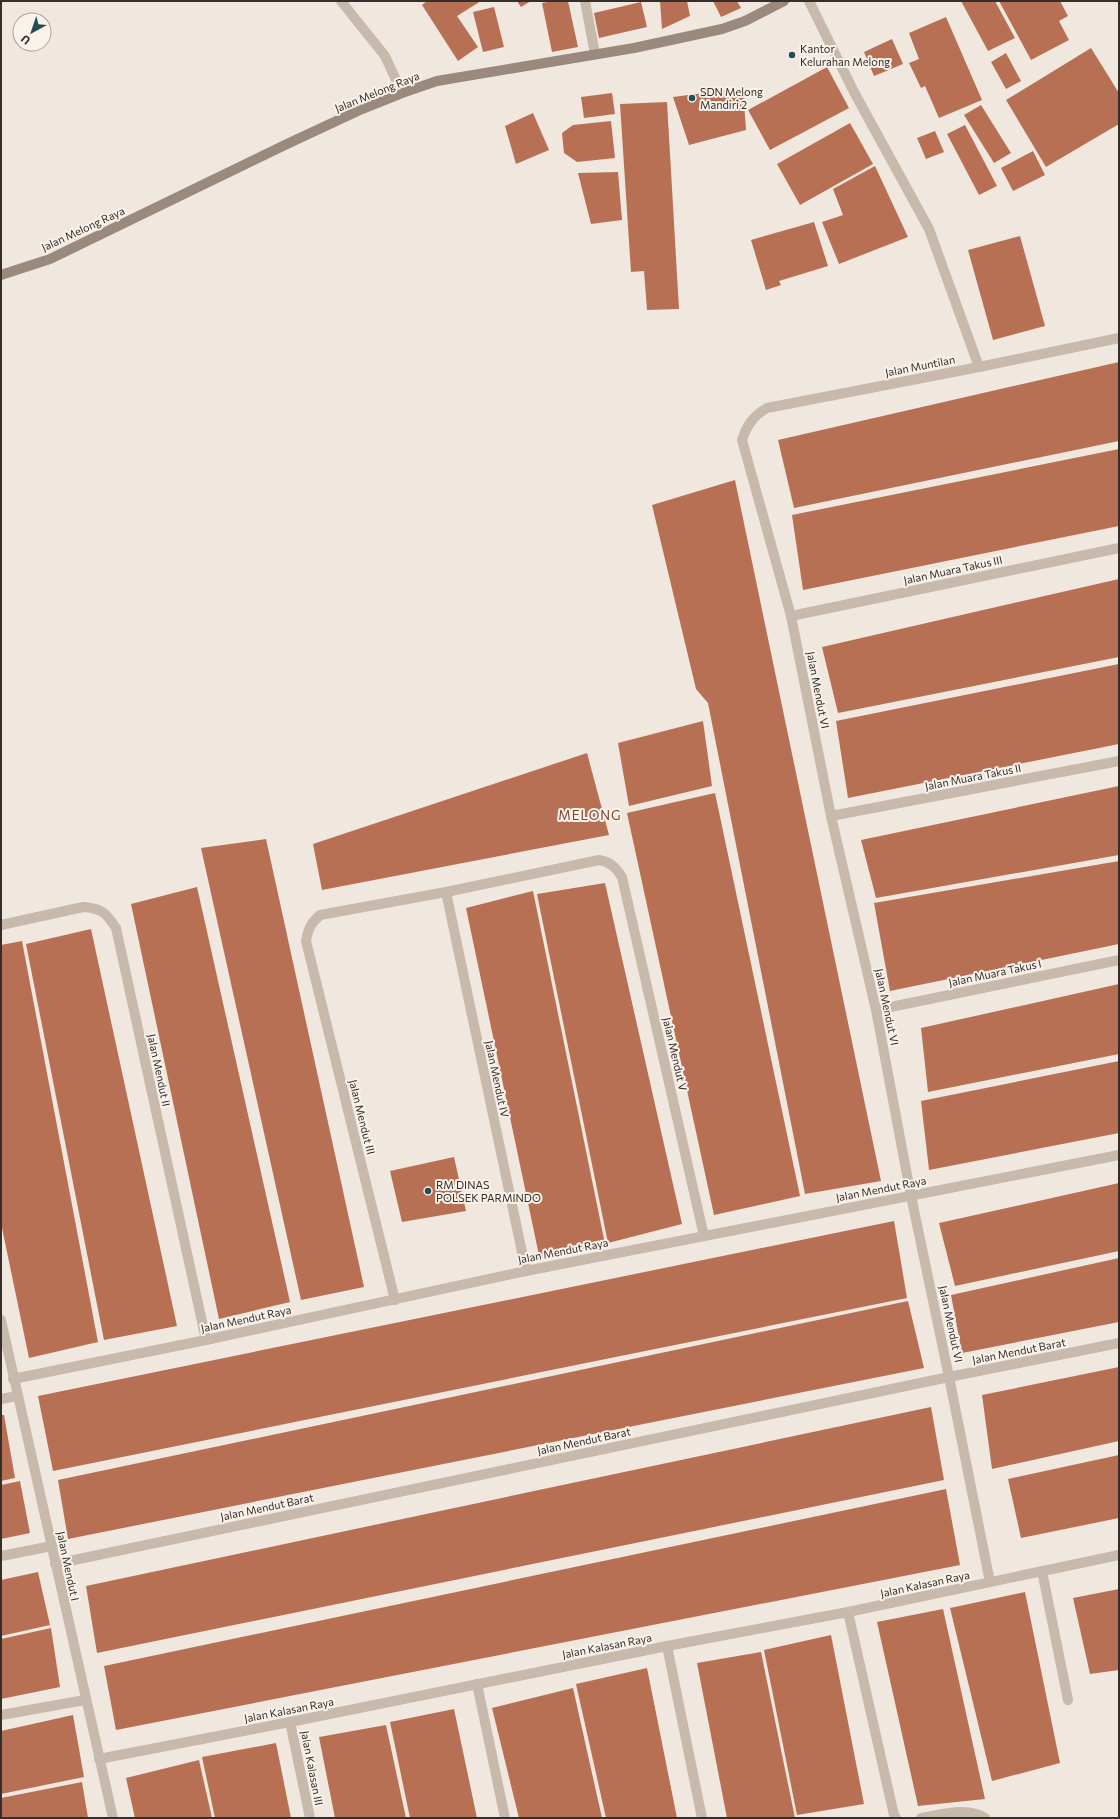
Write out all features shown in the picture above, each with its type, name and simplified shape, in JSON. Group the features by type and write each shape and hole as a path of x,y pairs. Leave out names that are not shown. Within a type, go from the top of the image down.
{"main road":[{"name":"Jalan Melong Raya","path":"1,275 50,259 287,144 362,109 402,93 437,81 634,48 722,29 745,21 784,1"}],"street":[{"path":"341,1 384,56 402,93"},
{"path":"585,1 594,54"},
{"path":"809,1 854,92 929,229 979,367"},
{"name":"Jalan Muntilan","path":"742,440 746,427 755,415 767,408 1119,338"},
{"name":"Jalan Mendut VI","path":"742,440 791,616 831,816 876,1010 911,1196 950,1377 990,1582"},
{"name":"Jalan Muara Takus III","path":"791,616 1119,548"},
{"name":"Jalan Muara Takus II","path":"831,816 1119,761"},
{"name":"Jalan Mendut V","path":"446,892 599,860 608,862 616,868 622,877 704,1236"},
{"name":"Jalan Mendut III","path":"395,1300 306,941 308,929 313,921 320,915 446,892"},
{"name":"Jalan Mendut IV","path":"446,892 526,1271"},
{"name":"Jalan Mendut II","path":"1,925 83,907 96,908 108,915 116,928 206,1340"},
{"name":"Jalan Muara Takus I","path":"876,1010 1119,960"},
{"name":"Jalan Mendut Raya","path":"13,1379 206,1340 526,1271 1119,1154"},
{"name":"Jalan Mendut I","path":"1,1320 85,1700 113,1818"},
{"name":"Jalan Mendut Barat","path":"55,1564 1119,1343"},
{"path":"1,1399 18,1396"},
{"path":"1,1556 52,1546"},
{"name":"Jalan Kalasan Raya","path":"99,1759 667,1646 848,1612 1119,1555"},
{"path":"1042,1571 1068,1700"},
{"path":"848,1612 894,1815 896,1818"},
{"path":"667,1646 702,1818"},
{"path":"476,1684 505,1818"},
{"path":"1,1715 85,1700"},
{"name":"Jalan Kalasan III","path":"290,1722 310,1818"},
{"path":"921,1818 965,1812 975,1813 985,1818"}],"building":[{"path":"427,1 481,1 457,16 478,47 458,61 422,5"},
{"path":"517,1 531,1 521,7"},
{"path":"568,1 578,47 552,52 542,3"},
{"path":"660,1 687,1 690,16 662,29"},
{"path":"713,1 737,1 741,8 721,17"},
{"path":"961,1 995,1 1015,38 988,51"},
{"path":"999,1 1060,1 1068,16 1059,21 1069,40 1031,60"},
{"path":"641,2 647,27 599,38 594,13"},
{"path":"494,7 504,47 483,52 473,12"},
{"path":"946,17 982,100 939,118 925,86 921,88 909,63 919,59 909,33"},
{"path":"892,39 903,64 874,76 864,52"},
{"path":"1091,48 1119,93 1119,124 1046,167 1006,100"},
{"path":"1006,53 1021,81 1006,89 991,62"},
{"path":"827,67 849,108 770,150 748,110"},
{"path":"743,88 746,130 689,145 673,97"},
{"path":"612,93 615,114 584,118 581,97"},
{"path":"667,102 679,309 647,310 644,271 631,272 620,104"},
{"path":"981,105 1011,153 994,163 964,115"},
{"path":"533,113 549,150 516,164 505,126"},
{"path":"611,121 615,158 577,162 564,153 562,133 573,125"},
{"path":"850,123 873,164 800,205 777,164"},
{"path":"965,125 997,186 979,195 947,134"},
{"path":"935,131 944,152 926,159 917,138"},
{"path":"1033,151 1045,175 1013,191 1001,168"},
{"path":"875,166 908,237 839,264 822,222 843,215 833,189"},
{"path":"618,172 622,220 591,224 578,173"},
{"path":"814,222 828,266 779,281 781,285 766,290 751,240"},
{"path":"1020,236 1045,326 993,340 968,250"},
{"path":"1119,362 1119,441 794,508 778,440"},
{"path":"1119,449 1119,526 803,590 792,515"},
{"path":"735,480 881,1181 805,1194 708,703 696,689 652,505"},
{"path":"1119,579 1119,657 838,713 822,647"},
{"path":"1119,664 1119,744 848,798 836,721"},
{"path":"703,721 712,786 629,806 618,743"},
{"path":"587,753 609,835 322,890 313,844"},
{"path":"1119,786 1119,855 876,898 861,840"},
{"path":"715,793 800,1196 714,1215 627,813"},
{"path":"266,839 364,1287 301,1300 201,848"},
{"path":"1119,861 1119,944 890,991 874,903"},
{"path":"605,883 682,1224 608,1243 537,894"},
{"path":"197,887 290,1302 219,1319 131,904"},
{"path":"533,891 605,1244 540,1260 466,908"},
{"path":"91,929 177,1326 104,1340 26,944"},
{"path":"22,941 98,1342 29,1358 1,1223 1,945"},
{"path":"1119,984 1119,1054 928,1092 921,1028"},
{"path":"1119,1061 1119,1133 929,1170 921,1101"},
{"name":"RM DINAS POLSEK PARMINDO","path":"454,1157 466,1211 402,1222 390,1171"},
{"path":"1119,1183 1119,1251 955,1286 939,1223"},
{"path":"894,1221 907,1298 53,1471 38,1396"},
{"path":"1119,1258 1119,1322 962,1353 951,1295"},
{"path":"908,1301 924,1368 68,1539 58,1480"},
{"path":"1119,1367 1119,1441 992,1469 982,1395"},
{"path":"931,1407 944,1480 97,1653 86,1586"},
{"path":"1,1415 4,1415 15,1478 1,1481"},
{"path":"1119,1455 1119,1518 1021,1538 1008,1479"},
{"path":"20,1481 30,1533 1,1539 1,1485"},
{"path":"946,1489 960,1565 116,1730 104,1666"},
{"path":"38,1572 50,1625 1,1636 1,1580"},
{"path":"1119,1589 1119,1670 1090,1674 1073,1598"},
{"path":"1025,1592 1060,1763 992,1781 950,1608"},
{"path":"943,1609 985,1799 918,1806 877,1622"},
{"path":"51,1628 60,1687 1,1699 1,1639"},
{"path":"831,1635 864,1804 797,1815 764,1650"},
{"path":"761,1652 795,1818 727,1818 697,1663"},
{"path":"647,1668 677,1818 606,1818 576,1684"},
{"path":"573,1688 602,1818 519,1818 492,1708"},
{"path":"454,1709 477,1818 410,1818 390,1722"},
{"path":"73,1715 84,1777 1,1794 1,1731"},
{"path":"386,1725 406,1818 335,1818 319,1737"},
{"path":"276,1743 291,1818 215,1818 202,1757"},
{"path":"199,1760 212,1818 135,1818 126,1778"},
{"path":"82,1782 88,1818 1,1818 1,1798"}],"place":[{"name":"Kantor Kelurahan Melong","path":"792,55"},
{"name":"SDN Melong Mandiri 2","path":"692,98"},
{"name":"RM DINAS POLSEK PARMINDO","path":"428,1191"}],"district":[{"name":"MELONG","path":"590,815"}]}
